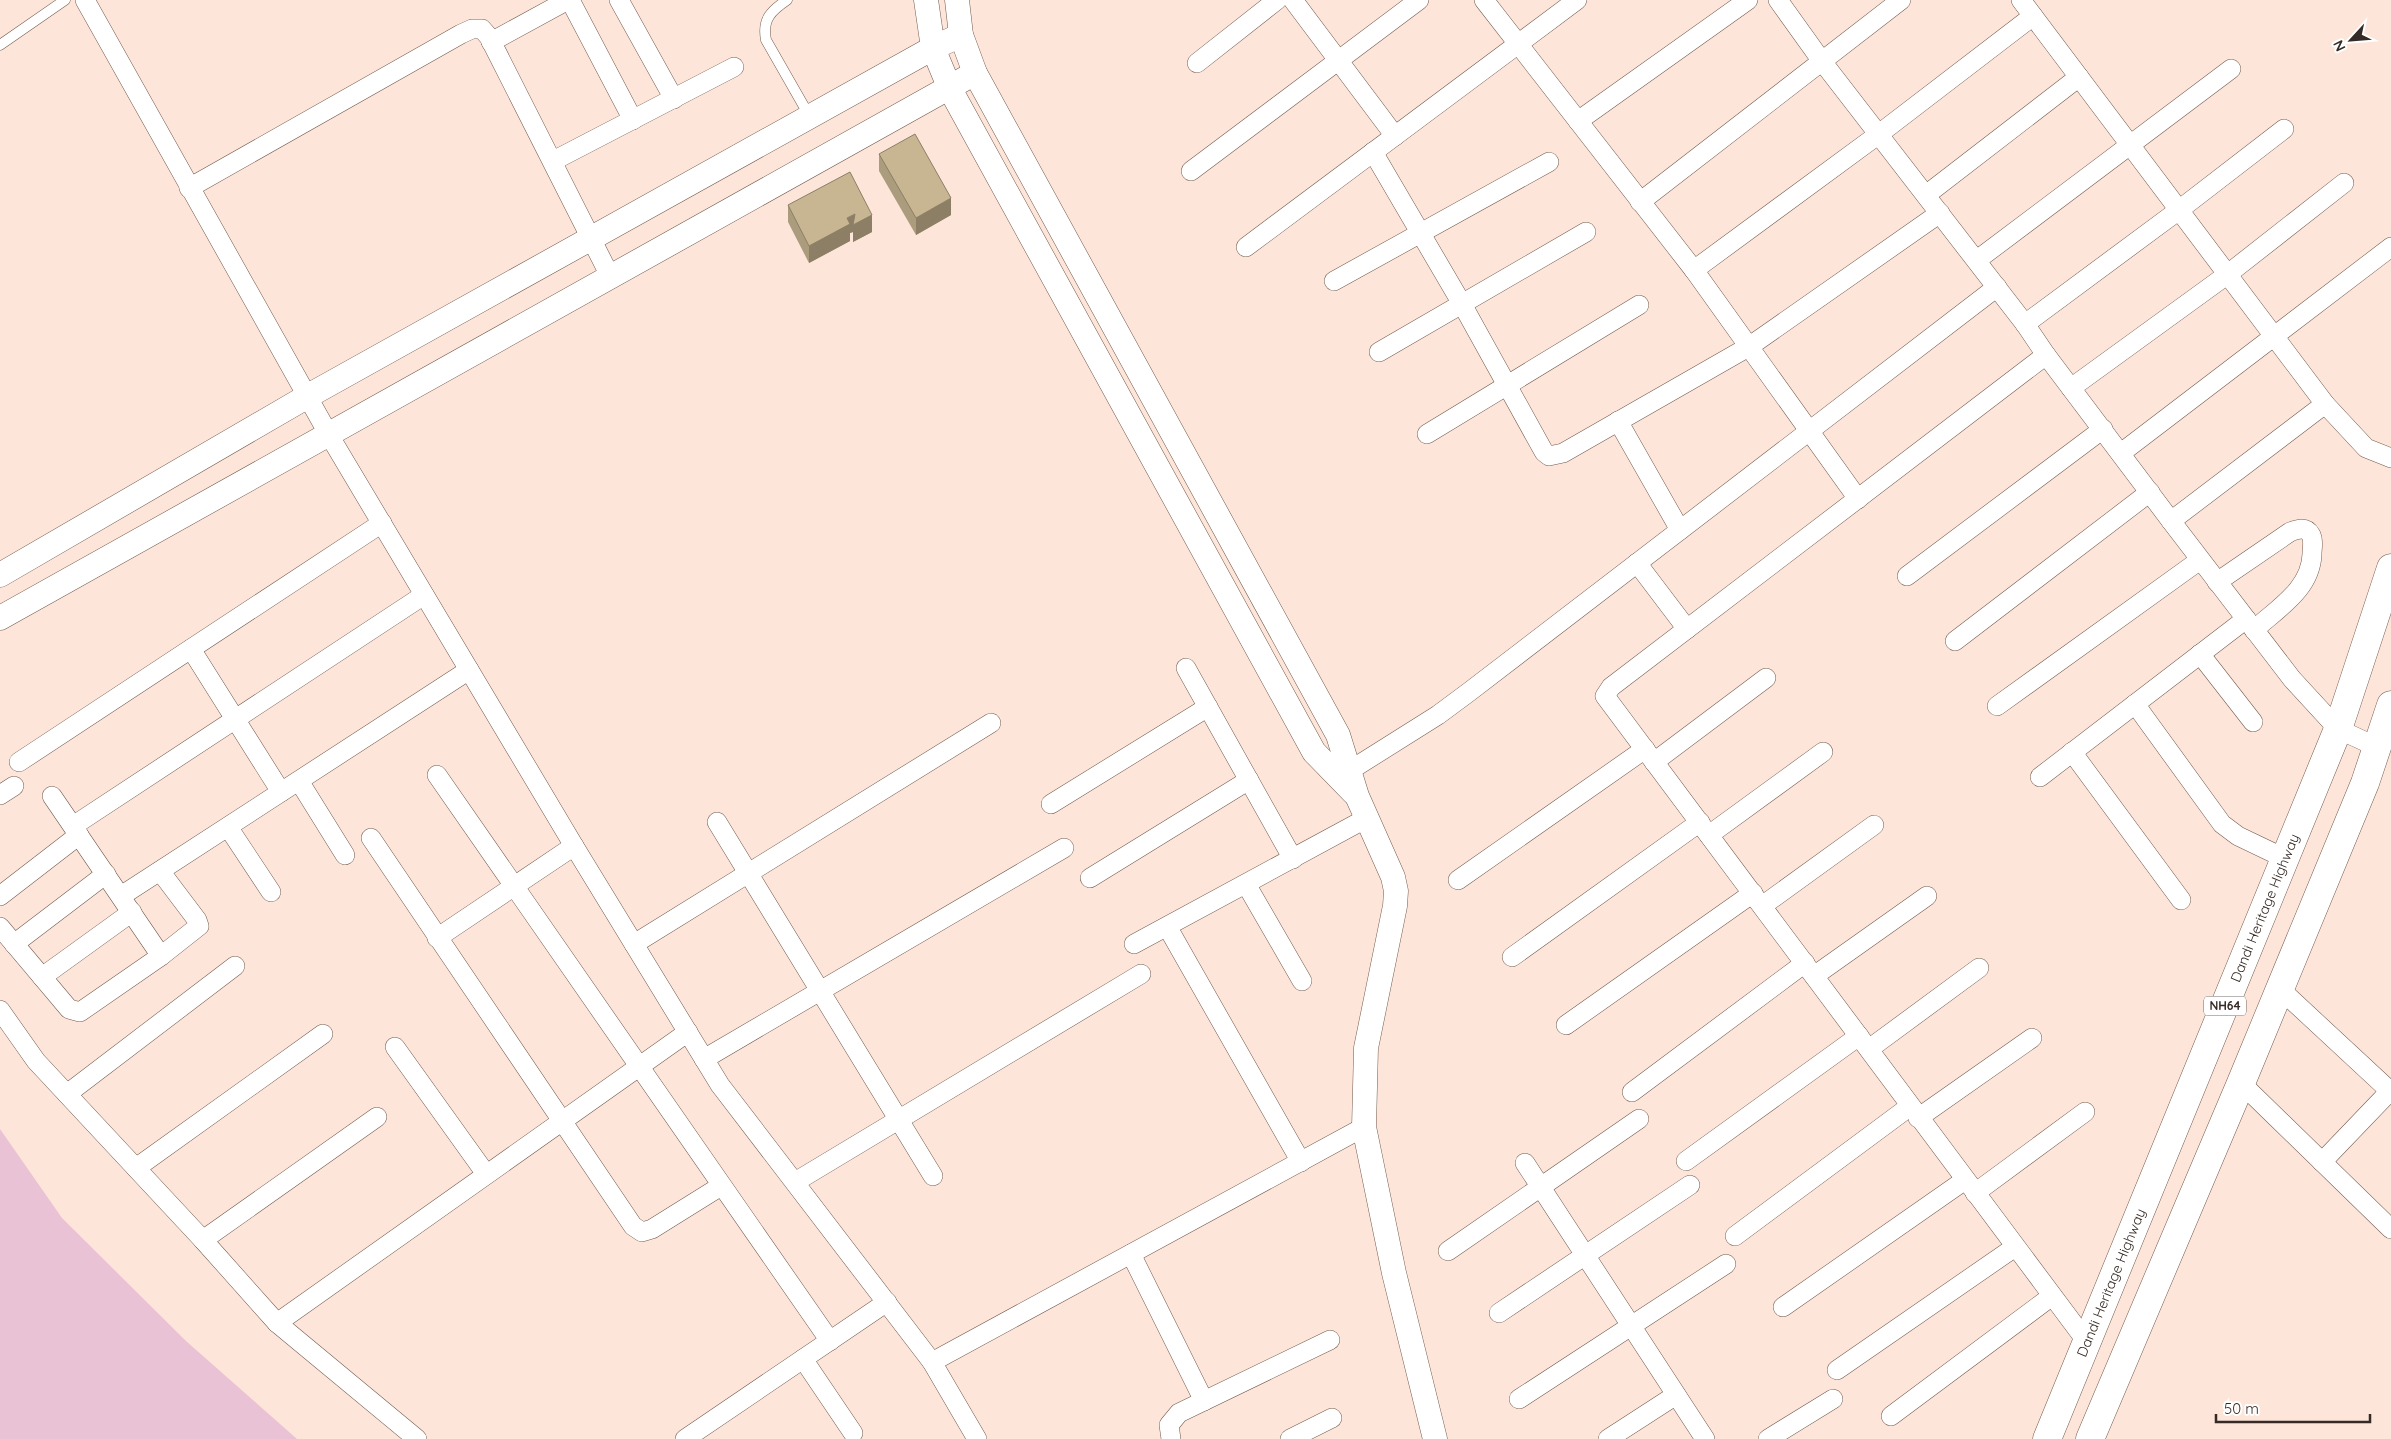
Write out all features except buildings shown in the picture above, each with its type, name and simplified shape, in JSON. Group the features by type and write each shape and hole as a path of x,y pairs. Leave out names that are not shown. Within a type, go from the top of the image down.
{"main road":[{"name":"Dandi Heritage Highway","path":"2048,1439 2338,729 2391,568"},
{"name":"NH64","path":"2090,1439 2366,783 2391,705"}],"street":[{"path":"85,0 329,435 574,846 720,1085 932,1362 977,1439"},
{"path":"491,42 569,0 633,120"},
{"path":"619,0 674,99"},
{"path":"926,0 933,48 950,89 1314,752 1356,796"},
{"path":"957,0 962,35 975,73 1338,735 1356,796 1393,877 1395,906 1366,1048 1364,1127 1394,1273 1435,1439"},
{"path":"1197,63 1277,0"},
{"path":"1293,0 1394,136"},
{"path":"1191,171 1419,0"},
{"path":"1484,0 1694,270 1858,499"},
{"path":"1246,247 1577,0"},
{"path":"1578,121 1748,0"},
{"path":"1778,0 1821,60 1977,260 2170,521 2292,679 2338,729 2377,747"},
{"path":"1640,202 1821,60 1901,0"},
{"path":"2021,0 2325,404 2366,448 2391,458"},
{"path":"1694,270 1879,134 2033,16"},
{"path":"189,188 461,34 472,29 482,29 491,42 553,161 611,278"},
{"path":"0,575 308,396 933,48 962,35"},
{"path":"553,161 734,67"},
{"path":"1977,260 2231,69"},
{"path":"0,618 950,89 975,73"},
{"path":"1926,195 2079,77"},
{"path":"2025,324 2179,210 2284,128"},
{"path":"1373,152 1462,304 1544,452 1549,456 1563,452 1750,346 1940,212"},
{"path":"1334,281 1549,162"},
{"path":"2071,388 2228,274 2344,183"},
{"path":"1379,352 1586,232"},
{"path":"2121,453 2275,338 2391,247"},
{"path":"1349,771 1438,715 1469,692 1997,287"},
{"path":"1427,434 1639,305"},
{"path":"2046,355 1687,629 1606,692 1605,696 1607,702 1705,828 1914,1112 2087,1342"},
{"path":"2170,521 2325,404"},
{"path":"1618,421 1680,530"},
{"path":"1906,576 2103,429"},
{"path":"1955,641 2150,492"},
{"path":"19,762 382,523"},
{"path":"2040,777 2200,654 2250,624 2305,582 2312,565 2313,540 2310,533 2306,529 2290,532 2217,582"},
{"path":"1998,706 2200,560"},
{"path":"1636,564 1687,629"},
{"path":"0,896 76,831 235,720 424,595"},
{"path":"191,649 281,792"},
{"path":"2200,654 2253,722"},
{"path":"1186,668 1293,858"},
{"path":"42,977 127,904 160,871 469,670"},
{"path":"1458,880 1766,678"},
{"path":"2135,704 2222,824 2238,836 2286,859"},
{"path":"1051,804 1208,706"},
{"path":"634,944 991,722"},
{"path":"1512,957 1823,752"},
{"path":"2072,752 2181,900"},
{"path":"437,775 830,1341"},
{"path":"1090,878 1249,780"},
{"path":"299,781 345,855"},
{"path":"52,796 161,956"},
{"path":"717,822 933,1176"},
{"path":"1566,1025 1874,825"},
{"path":"228,827 271,892"},
{"path":"1134,944 1168,928 1293,858 1371,828"},
{"path":"371,838 633,1226 642,1232 652,1229 721,1186"},
{"path":"437,938 574,846"},
{"path":"704,1059 1064,848"},
{"path":"0,927 69,1009 80,1012 161,956 198,926 197,920 160,871"},
{"path":"14,944 106,874"},
{"path":"1246,884 1302,981"},
{"path":"1632,1092 1809,969 1927,896"},
{"path":"1168,928 1303,1161"},
{"path":"66,1094 235,966"},
{"path":"1686,1161 1979,968"},
{"path":"795,1182 1141,974"},
{"path":"2279,988 2390,1091 2322,1162"},
{"path":"0,1010 36,1061 203,1240 277,1323 417,1439"},
{"path":"277,1323 560,1120 688,1032"},
{"path":"136,1168 323,1034"},
{"path":"1735,1236 1914,1112 2032,1038"},
{"path":"395,1047 486,1174"},
{"path":"2241,1083 2391,1228"},
{"path":"1784,1307 2084,1112"},
{"path":"203,1240 377,1117"},
{"path":"1448,1251 1639,1119"},
{"path":"932,1362 1364,1127"},
{"path":"1525,1163 1706,1439"},
{"path":"1499,1313 1690,1185"},
{"path":"1836,1370 2016,1247"},
{"path":"1131,1254 1204,1401"},
{"path":"1519,1399 1726,1264"},
{"path":"1890,1416 2052,1296"},
{"path":"685,1439 887,1302"},
{"path":"1171,1439 1169,1425 1172,1418 1330,1340"},
{"path":"803,1359 853,1433"},
{"path":"1608,1439 1676,1395"},
{"path":"1768,1439 1833,1399"},
{"path":"1290,1439 1332,1418"}],"lane":[{"path":"0,45 65,0"},
{"path":"787,0 774,9 766,20 764,29 766,40 810,117"}],"shaded area":[{"path":"0,1129 62,1218 186,1341 297,1439 0,1439"}]}
